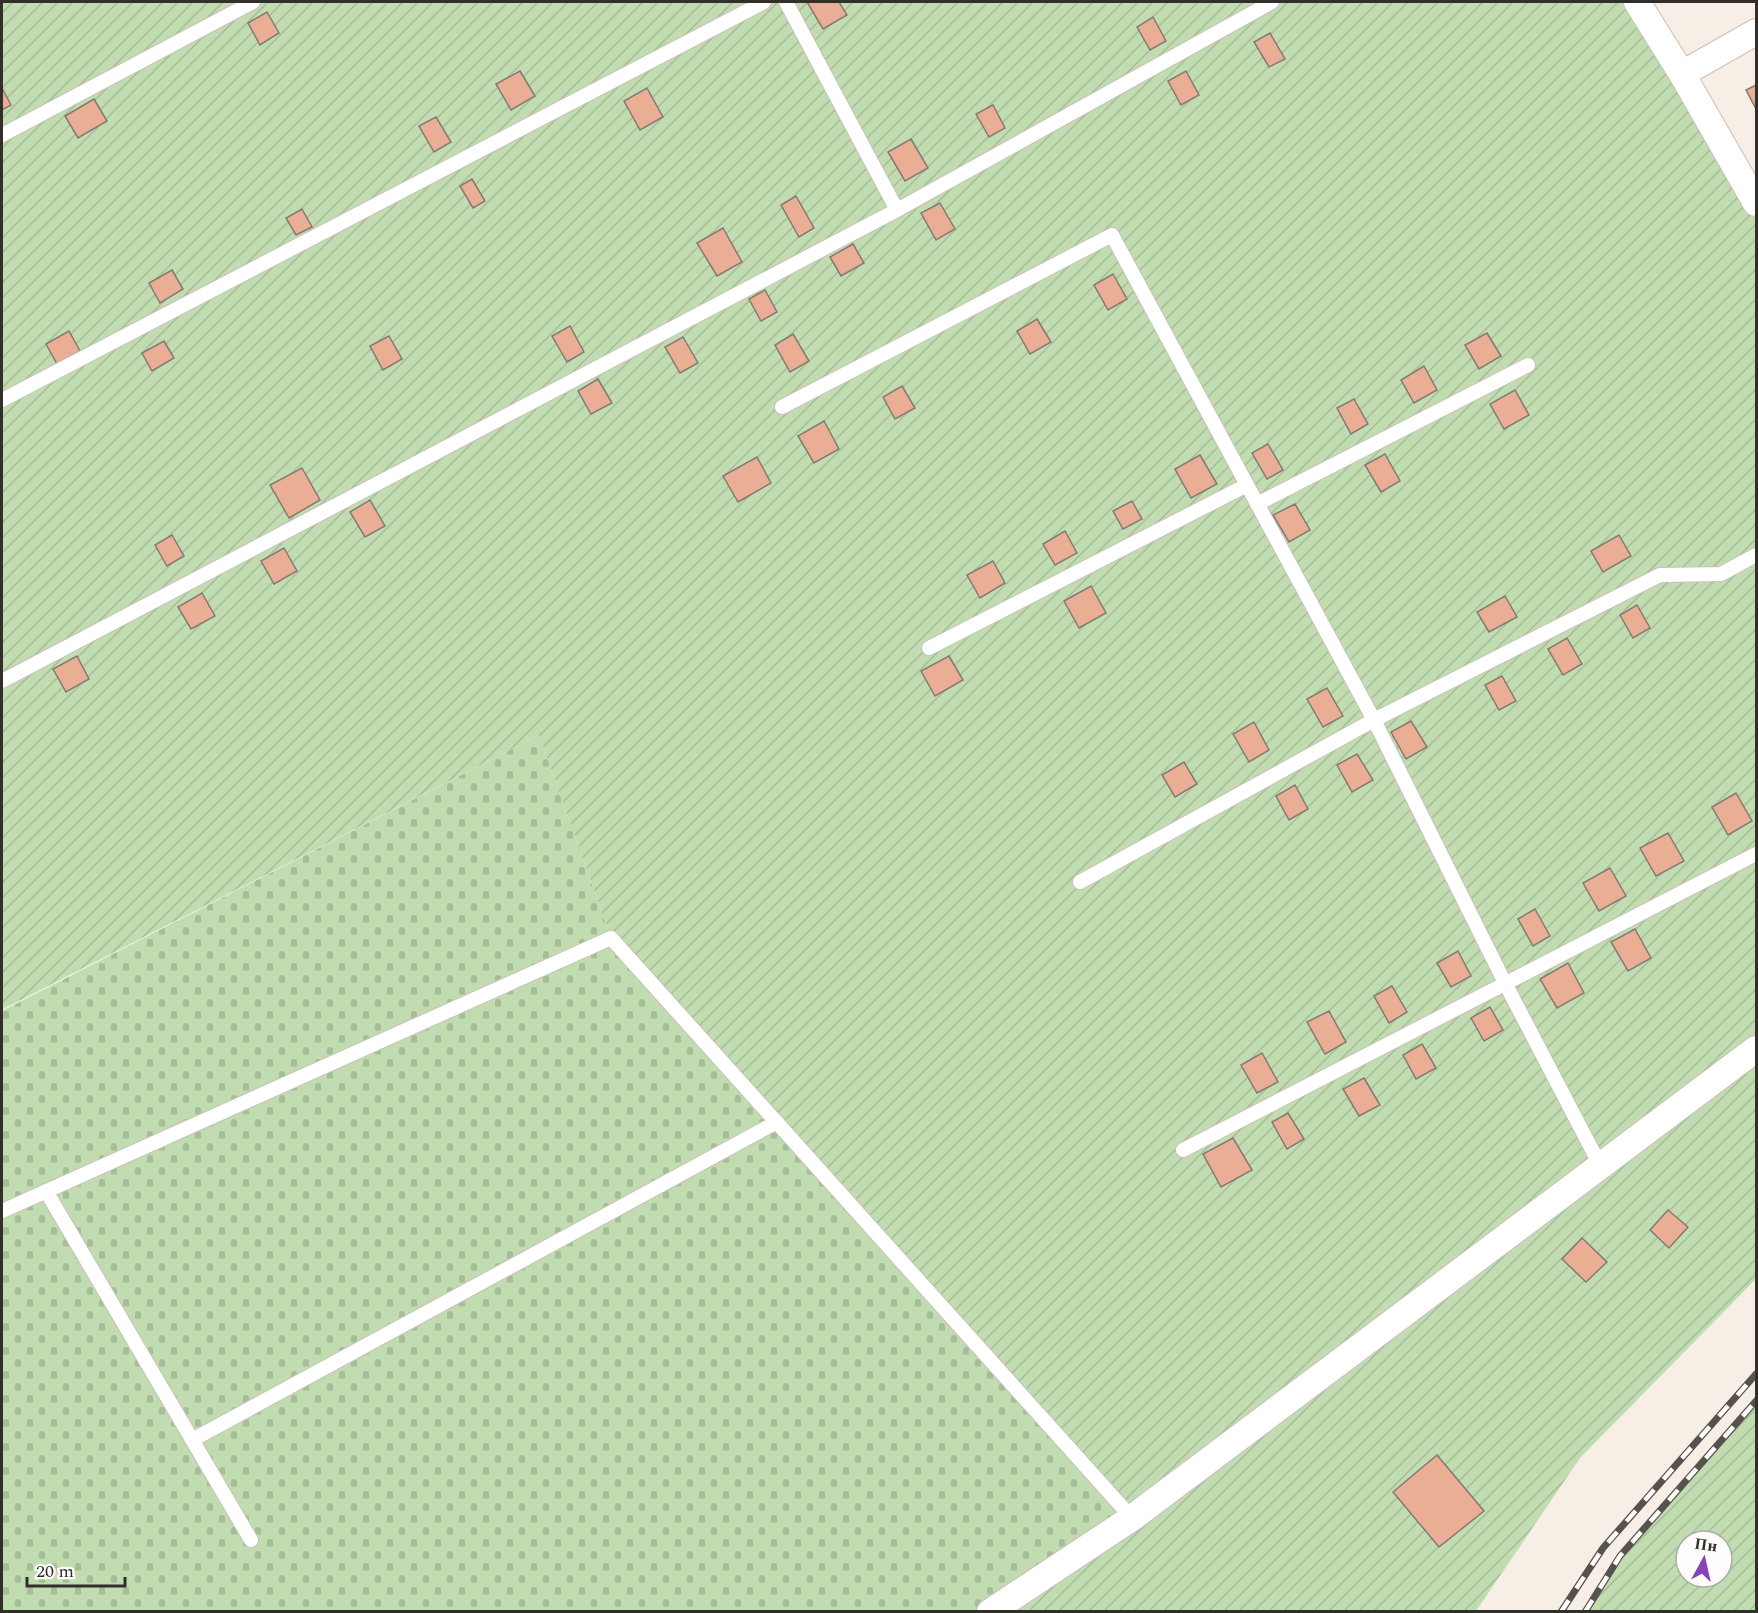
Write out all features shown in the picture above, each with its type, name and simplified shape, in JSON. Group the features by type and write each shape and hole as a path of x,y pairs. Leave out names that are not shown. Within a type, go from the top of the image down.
{"street":[{"path":"1637,2 1682,74 1756,203"},
{"path":"1682,74 1756,32"},
{"path":"990,1611 1132,1518 1756,1049"}],"lane":[{"path":"2,135 253,2"},
{"path":"2,400 764,2"},
{"path":"786,2 897,210"},
{"path":"2,681 897,210 1272,2"},
{"path":"782,407 1112,235 1374,720 1504,983 1600,1165"},
{"path":"1257,504 1528,365"},
{"path":"929,648 1246,485"},
{"path":"1080,882 1374,720 1660,575 1721,574 1756,555"},
{"path":"1183,1150 1756,854"},
{"path":"2,1211 611,938 1132,1518"},
{"path":"192,1440 777,1122"},
{"path":"46,1191 251,1540"}],"green space":[{"path":"2,2 1637,2 1756,203 1756,1279 1580,1458 1476,1611 990,1611 1131,1518 611,938 539,735 2,1008"},
{"path":"539,735 611,938 1132,1518 990,1611 2,1612 2,1011"},
{"path":"1756,1401 1756,1611 1585,1611 1620,1556"}],"building":[{"path":"807,2 839,2 847,15 823,29"},
{"path":"267,12 279,33 260,45 248,23"},
{"path":"1153,17 1166,41 1150,50 1137,27"},
{"path":"1270,33 1285,59 1269,67 1254,42"},
{"path":"520,71 535,96 511,110 496,84"},
{"path":"1186,71 1199,95 1181,105 1168,81"},
{"path":"1756,85 1756,109 1746,90"},
{"path":"2,88 11,105 2,110"},
{"path":"647,88 663,117 640,130 624,101"},
{"path":"94,99 107,121 78,138 65,116"},
{"path":"993,105 1005,128 989,137 976,114"},
{"path":"436,117 451,142 434,152 419,126"},
{"path":"911,139 928,168 905,181 888,152"},
{"path":"472,179 485,201 473,208 460,186"},
{"path":"796,196 814,228 799,237 781,205"},
{"path":"940,203 955,229 936,240 921,213"},
{"path":"302,209 312,227 296,235 286,218"},
{"path":"723,228 742,262 717,276 697,243"},
{"path":"853,244 864,263 841,276 830,257"},
{"path":"172,270 183,289 160,303 149,283"},
{"path":"1113,274 1127,299 1108,310 1094,285"},
{"path":"765,290 777,312 761,321 749,299"},
{"path":"1037,319 1051,342 1030,354 1017,331"},
{"path":"570,326 584,352 567,362 552,336"},
{"path":"69,331 80,351 57,364 46,344"},
{"path":"1487,333 1501,356 1479,369 1465,345"},
{"path":"793,334 809,361 790,372 775,345"},
{"path":"389,336 402,359 383,370 370,346"},
{"path":"683,337 698,363 680,373 665,347"},
{"path":"164,341 174,358 152,371 142,353"},
{"path":"1424,366 1437,390 1414,403 1401,380"},
{"path":"598,379 612,403 591,414 578,391"},
{"path":"902,386 915,408 895,419 883,397"},
{"path":"1515,390 1529,415 1504,429 1490,404"},
{"path":"1354,399 1368,424 1351,434 1337,408"},
{"path":"824,421 839,449 814,463 798,436"},
{"path":"1268,444 1283,470 1267,479 1252,453"},
{"path":"1385,454 1400,481 1381,492 1365,465"},
{"path":"1200,455 1217,484 1191,498 1175,469"},
{"path":"757,457 771,483 738,502 723,476"},
{"path":"302,468 320,500 289,518 270,485"},
{"path":"370,500 385,526 365,537 350,512"},
{"path":"1132,501 1142,519 1123,529 1113,511"},
{"path":"1295,504 1310,530 1289,542 1273,515"},
{"path":"1065,531 1077,553 1055,565 1043,544"},
{"path":"172,535 184,556 167,566 155,545"},
{"path":"1619,535 1631,556 1603,572 1591,551"},
{"path":"284,548 297,571 274,584 261,561"},
{"path":"993,561 1005,583 980,598 967,575"},
{"path":"1091,586 1106,613 1079,628 1064,601"},
{"path":"202,593 215,616 191,629 178,607"},
{"path":"1505,596 1517,617 1489,632 1477,612"},
{"path":"1637,605 1650,628 1633,638 1620,615"},
{"path":"1567,638 1582,664 1563,675 1548,649"},
{"path":"77,656 89,679 66,692 53,669"},
{"path":"949,656 963,680 935,696 921,671"},
{"path":"1502,676 1516,701 1499,710 1485,685"},
{"path":"1327,688 1343,716 1323,727 1307,699"},
{"path":"1411,721 1427,747 1406,759 1391,732"},
{"path":"1254,722 1269,750 1249,762 1233,734"},
{"path":"1357,754 1373,780 1352,792 1337,765"},
{"path":"1184,762 1197,784 1175,797 1162,775"},
{"path":"1295,785 1308,809 1289,820 1276,796"},
{"path":"1736,793 1752,821 1728,835 1712,807"},
{"path":"1668,833 1684,861 1656,876 1640,848"},
{"path":"1610,868 1626,896 1599,911 1583,883"},
{"path":"1535,909 1550,936 1533,946 1518,919"},
{"path":"1635,929 1651,958 1628,971 1611,942"},
{"path":"1458,951 1471,976 1451,987 1437,963"},
{"path":"1568,963 1584,993 1557,1008 1540,979"},
{"path":"1392,986 1407,1012 1389,1023 1374,996"},
{"path":"1490,1007 1503,1030 1484,1041 1471,1018"},
{"path":"1329,1011 1346,1042 1325,1054 1307,1022"},
{"path":"1422,1044 1436,1068 1416,1079 1403,1055"},
{"path":"1262,1053 1278,1082 1257,1093 1241,1065"},
{"path":"1364,1078 1380,1105 1359,1116 1343,1089"},
{"path":"1288,1113 1304,1139 1287,1149 1272,1122"},
{"path":"1233,1138 1252,1170 1221,1187 1203,1154"},
{"path":"1668,1210 1688,1227 1669,1248 1650,1230"},
{"path":"1582,1238 1607,1262 1586,1282 1562,1259"},
{"path":"1437,1455 1484,1511 1439,1547 1393,1492"}],"railway":[{"path":"1561,1612 1603,1548 1756,1374"},
{"path":"1585,1612 1620,1556 1756,1401"}]}
